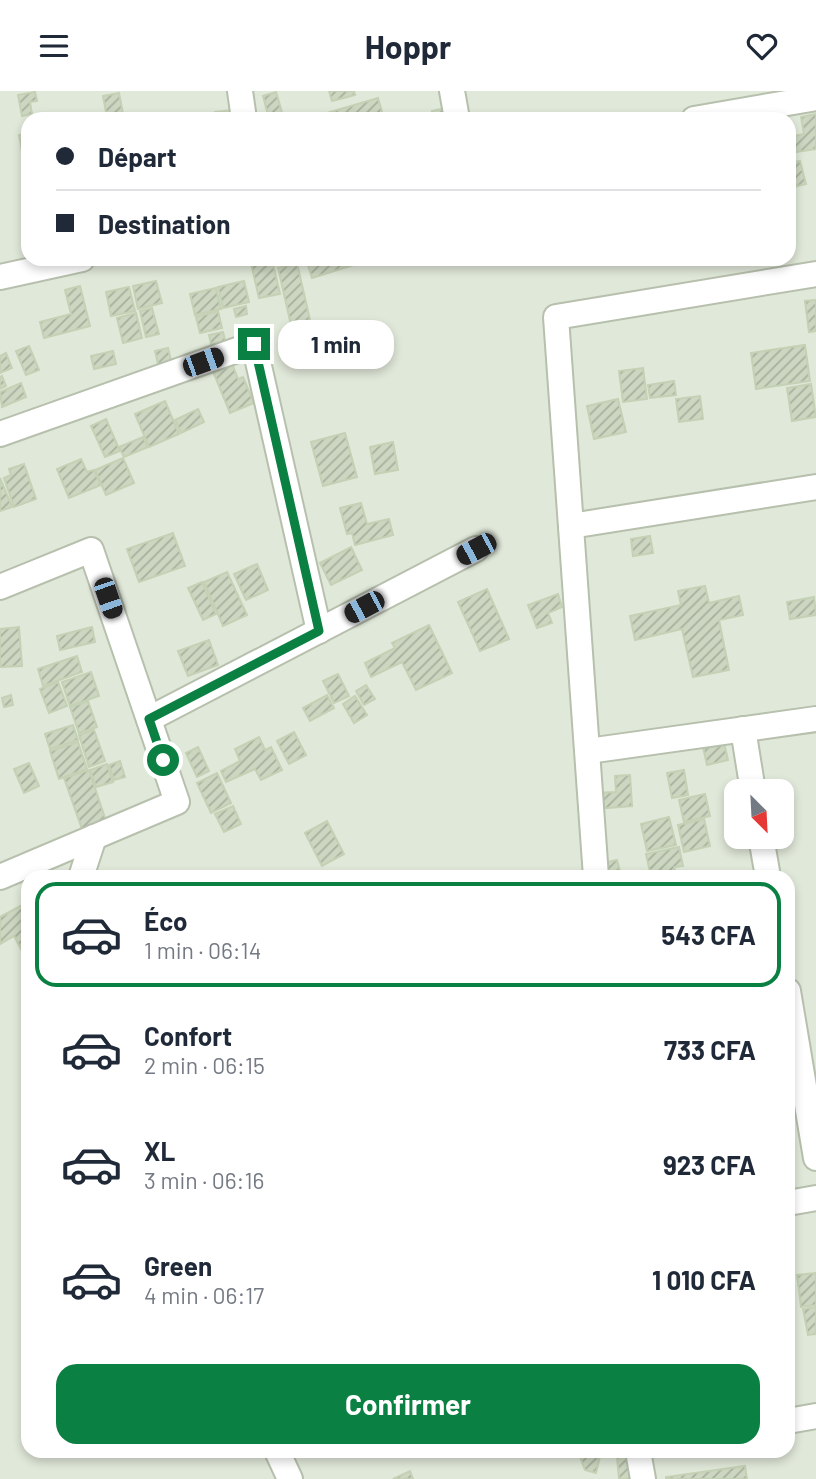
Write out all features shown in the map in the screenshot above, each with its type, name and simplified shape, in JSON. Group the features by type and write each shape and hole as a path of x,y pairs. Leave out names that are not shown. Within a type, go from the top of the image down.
{"street":[{"path":"240,91 243,112"},
{"path":"452,91 456,112"},
{"path":"733,112 816,97"},
{"path":"0,277 50,266"},
{"path":"596,870 556,317 816,274"},
{"path":"0,434 254,344 319,631"},
{"path":"571,526 816,487"},
{"path":"149,719 476,549"},
{"path":"0,587 91,550 177,802 1,874"},
{"path":"588,751 816,719"},
{"path":"743,729 751,779"},
{"path":"83,870 94,837"},
{"path":"763,849 767,870"},
{"path":"795,1033 816,1158"},
{"path":"795,1202 816,1198"},
{"path":"795,1420 816,1416"},
{"path":"280,1458 290,1479"},
{"path":"639,1458 643,1479"}],"shaded area":[{"path":"0,91 816,91 816,1479 0,1479"}],"building":[{"path":"329,91 354,91 355,95 332,101"},
{"path":"35,92 37,101 30,102 32,112 21,112 18,95"},
{"path":"276,92 282,112 267,112 263,96"},
{"path":"119,93 123,112 106,112 103,96"},
{"path":"378,98 382,112 330,112"},
{"path":"446,108 447,112 432,112"},
{"path":"816,114 816,149 796,152 796,136 804,134 801,117"},
{"path":"800,161 806,184 796,186 796,162"},
{"path":"252,266 274,266 280,294 259,298"},
{"path":"298,266 310,320 291,325 278,268"},
{"path":"308,266 350,266 312,278"},
{"path":"156,281 162,303 138,309 133,286"},
{"path":"244,281 249,302 223,308 218,287"},
{"path":"80,286 90,326 44,338 40,322 71,314 65,290"},
{"path":"129,287 135,311 111,316 106,292"},
{"path":"216,288 221,309 195,315 190,294"},
{"path":"816,300 816,331 809,332 805,301"},
{"path":"246,306 247,314 236,317 234,309"},
{"path":"152,308 159,334 146,337 140,311"},
{"path":"218,311 222,328 200,333 196,317"},
{"path":"136,313 142,338 123,343 117,318"},
{"path":"223,332 226,344 212,348 209,335"},
{"path":"805,345 810,381 756,389 751,353"},
{"path":"29,346 39,370 26,375 16,351"},
{"path":"168,348 172,365 159,368 155,351"},
{"path":"113,351 116,364 94,369 91,356"},
{"path":"6,353 12,368 0,373 0,356"},
{"path":"231,361 238,379 243,377 254,403 230,413 212,369"},
{"path":"643,368 647,399 623,402 619,371"},
{"path":"2,376 6,386 0,389 0,377"},
{"path":"674,381 676,395 650,398 648,385"},
{"path":"21,383 26,397 2,407 0,392"},
{"path":"811,384 816,417 792,421 787,388"},
{"path":"700,396 703,419 679,422 676,399"},
{"path":"618,399 626,432 594,439 587,406"},
{"path":"165,401 179,434 149,447 135,414"},
{"path":"198,409 204,422 181,433 175,420"},
{"path":"106,419 120,451 105,457 91,426"},
{"path":"345,433 357,477 323,486 311,442"},
{"path":"143,437 148,447 124,457 119,447"},
{"path":"393,442 398,470 375,474 370,447"},
{"path":"123,458 134,483 106,495 95,470"},
{"path":"81,459 87,472 94,470 101,485 69,498 57,469"},
{"path":"24,464 36,499 14,507 4,478 11,475 9,469"},
{"path":"0,478 12,507 0,511"},
{"path":"361,503 367,524 389,519 393,535 355,545 352,533 347,534 340,508"},
{"path":"173,533 185,566 139,582 127,549"},
{"path":"650,536 653,553 633,556 631,539"},
{"path":"351,547 362,570 331,585 320,563"},
{"path":"257,564 268,590 246,600 234,574"},
{"path":"227,572 247,615 223,626 204,582"},
{"path":"202,582 216,614 203,620 188,588"},
{"path":"705,586 709,603 739,596 743,615 719,620 729,670 693,677 682,629 635,640 630,616 681,605 678,591"},
{"path":"487,589 509,639 480,651 458,602"},
{"path":"558,594 562,607 548,613 552,623 537,628 528,605"},
{"path":"814,597 816,615 790,619 787,602"},
{"path":"429,625 452,673 416,690 402,662 371,677 365,663 395,648 392,643"},
{"path":"19,627 22,666 0,667 0,629"},
{"path":"92,627 95,642 60,650 57,636"},
{"path":"209,640 218,665 188,676 178,651"},
{"path":"77,656 82,672 43,686 38,669"},
{"path":"91,672 99,696 70,706 62,682"},
{"path":"338,674 349,696 334,703 323,681"},
{"path":"58,682 67,706 49,713 40,689"},
{"path":"366,685 375,699 364,705 356,691"},
{"path":"11,695 13,705 4,707 2,698"},
{"path":"327,695 334,708 310,721 303,708"},
{"path":"355,696 367,715 354,723 343,704"},
{"path":"88,701 97,727 79,733 70,707"},
{"path":"73,725 78,740 50,749 45,734"},
{"path":"94,730 105,761 89,767 79,735"},
{"path":"294,732 306,755 289,764 277,741"},
{"path":"722,734 728,760 707,765 701,738"},
{"path":"259,737 265,750 271,747 282,770 261,780 255,769 226,782 221,771 240,761 235,749"},
{"path":"78,742 87,769 59,779 50,751"},
{"path":"198,747 209,771 197,777 186,753"},
{"path":"120,761 125,777 114,780 109,765"},
{"path":"29,763 39,786 24,793 14,769"},
{"path":"107,764 113,782 96,787 90,770"},
{"path":"89,770 107,824 83,832 64,778"},
{"path":"684,770 688,795 672,798 667,773"},
{"path":"217,773 231,803 211,813 197,783"},
{"path":"630,775 632,806 596,809 594,793 616,792 615,776"},
{"path":"705,794 710,816 684,822 679,800"},
{"path":"233,806 241,824 224,832 215,814"},
{"path":"669,817 676,845 647,851 641,824"},
{"path":"704,819 710,846 684,852 678,825"},
{"path":"327,821 344,854 322,866 305,833"},
{"path":"679,847 683,866 674,867 675,870 649,870 646,854"},
{"path":"617,860 620,870 604,870 603,863"},
{"path":"21,906 21,949 14,936 0,944 0,917"},
{"path":"816,1273 816,1305 801,1307 797,1275"},
{"path":"816,1307 816,1334 808,1335 803,1309"},
{"path":"581,1458 600,1458 596,1473 585,1470"},
{"path":"617,1458 629,1458 630,1479 619,1479"},
{"path":"745,1466 747,1479 666,1479 666,1477"},
{"path":"410,1471 413,1479 393,1479"}],"route":[{"path":"163,760 149,719 319,631 254,344"}]}
